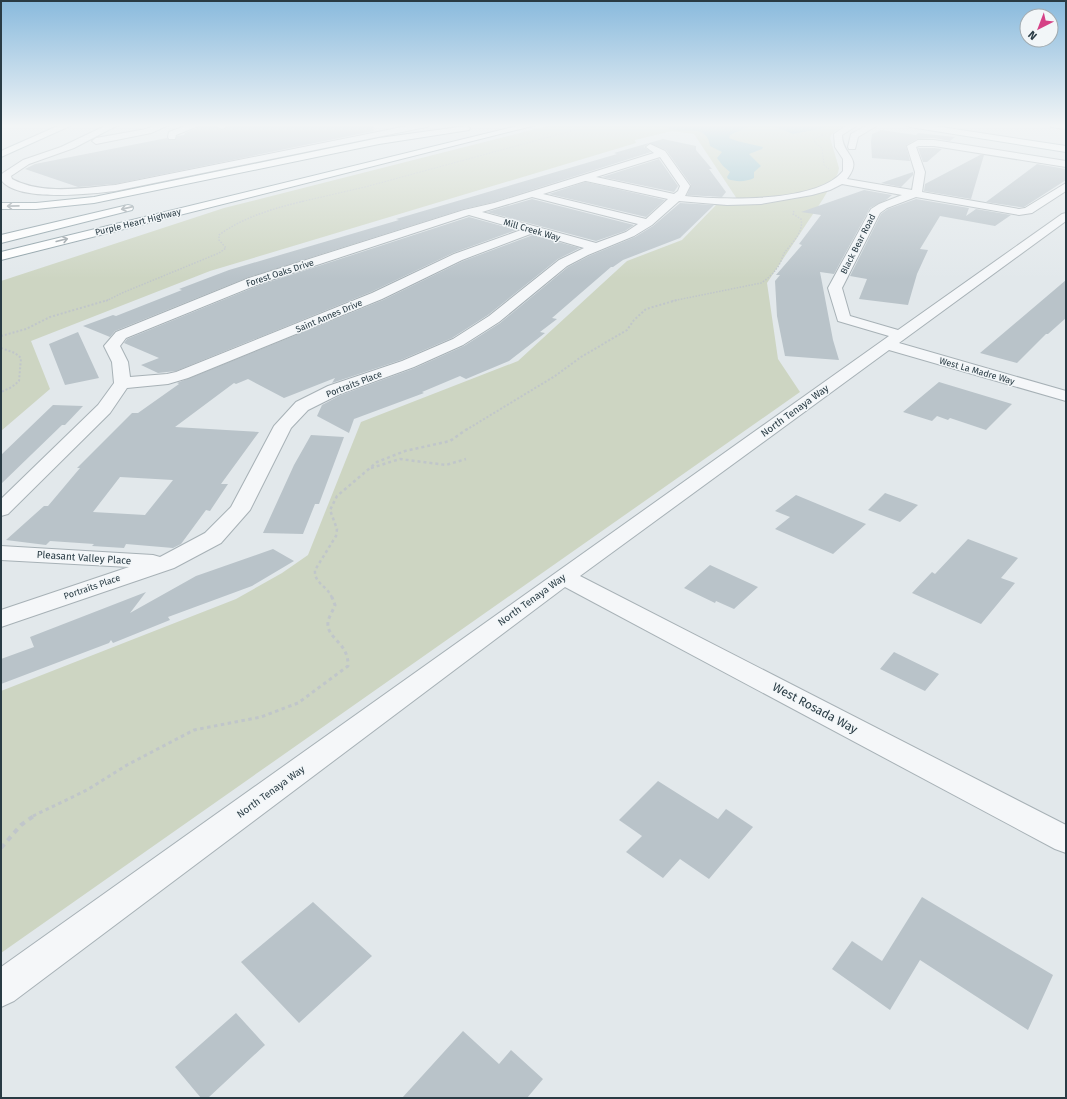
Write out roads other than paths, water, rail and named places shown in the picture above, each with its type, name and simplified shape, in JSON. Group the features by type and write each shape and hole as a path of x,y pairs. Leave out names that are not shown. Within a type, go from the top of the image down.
{"main road":[{"path":"1,206 36,206 94,200 211,176"},
{"name":"Purple Heart Highway","path":"1,256 324,176"},
{"name":"Purple Heart Highway","path":"1,239 139,206"}],"street":[{"path":"6,176 7,181 14,186 28,190 81,192 115,188 173,176"},
{"name":"Portraits Place","path":"1,619 100,584 166,563 214,538 240,510 283,426 302,406 334,390 408,364 458,342 494,319 563,263 596,247 630,234 648,223 683,192 685,186 677,176"},
{"path":"584,177 676,198 742,202 791,197 825,188 837,176"},
{"path":"838,176 1019,212 1028,211 1066,186"},
{"path":"917,193 919,176"},
{"name":"Forest Oaks Drive","path":"122,383 120,362 112,346 121,335 254,281 468,212 584,177"},
{"name":"Black Bear Road","path":"894,340 843,318 835,288 875,210 917,193"},
{"path":"531,194 648,223"},
{"name":"Mill Creek Way","path":"468,212 596,247"},
{"name":"North Tenaya Way","path":"1,989 564,577 894,340 1057,226"},
{"name":"Saint Annes Drive","path":"122,383 168,380 182,375 313,323 376,296 458,257 532,230"},
{"name":"West La Madre Way","path":"894,340 1066,396"},
{"path":"1,510 104,409 122,383"},
{"name":"Pleasant Valley Place","path":"1,553 166,563"},
{"name":"West Rosada Way","path":"564,577 1066,840"}],"water":[{"path":"754,176 754,178 734,181 728,179 727,177"}]}
